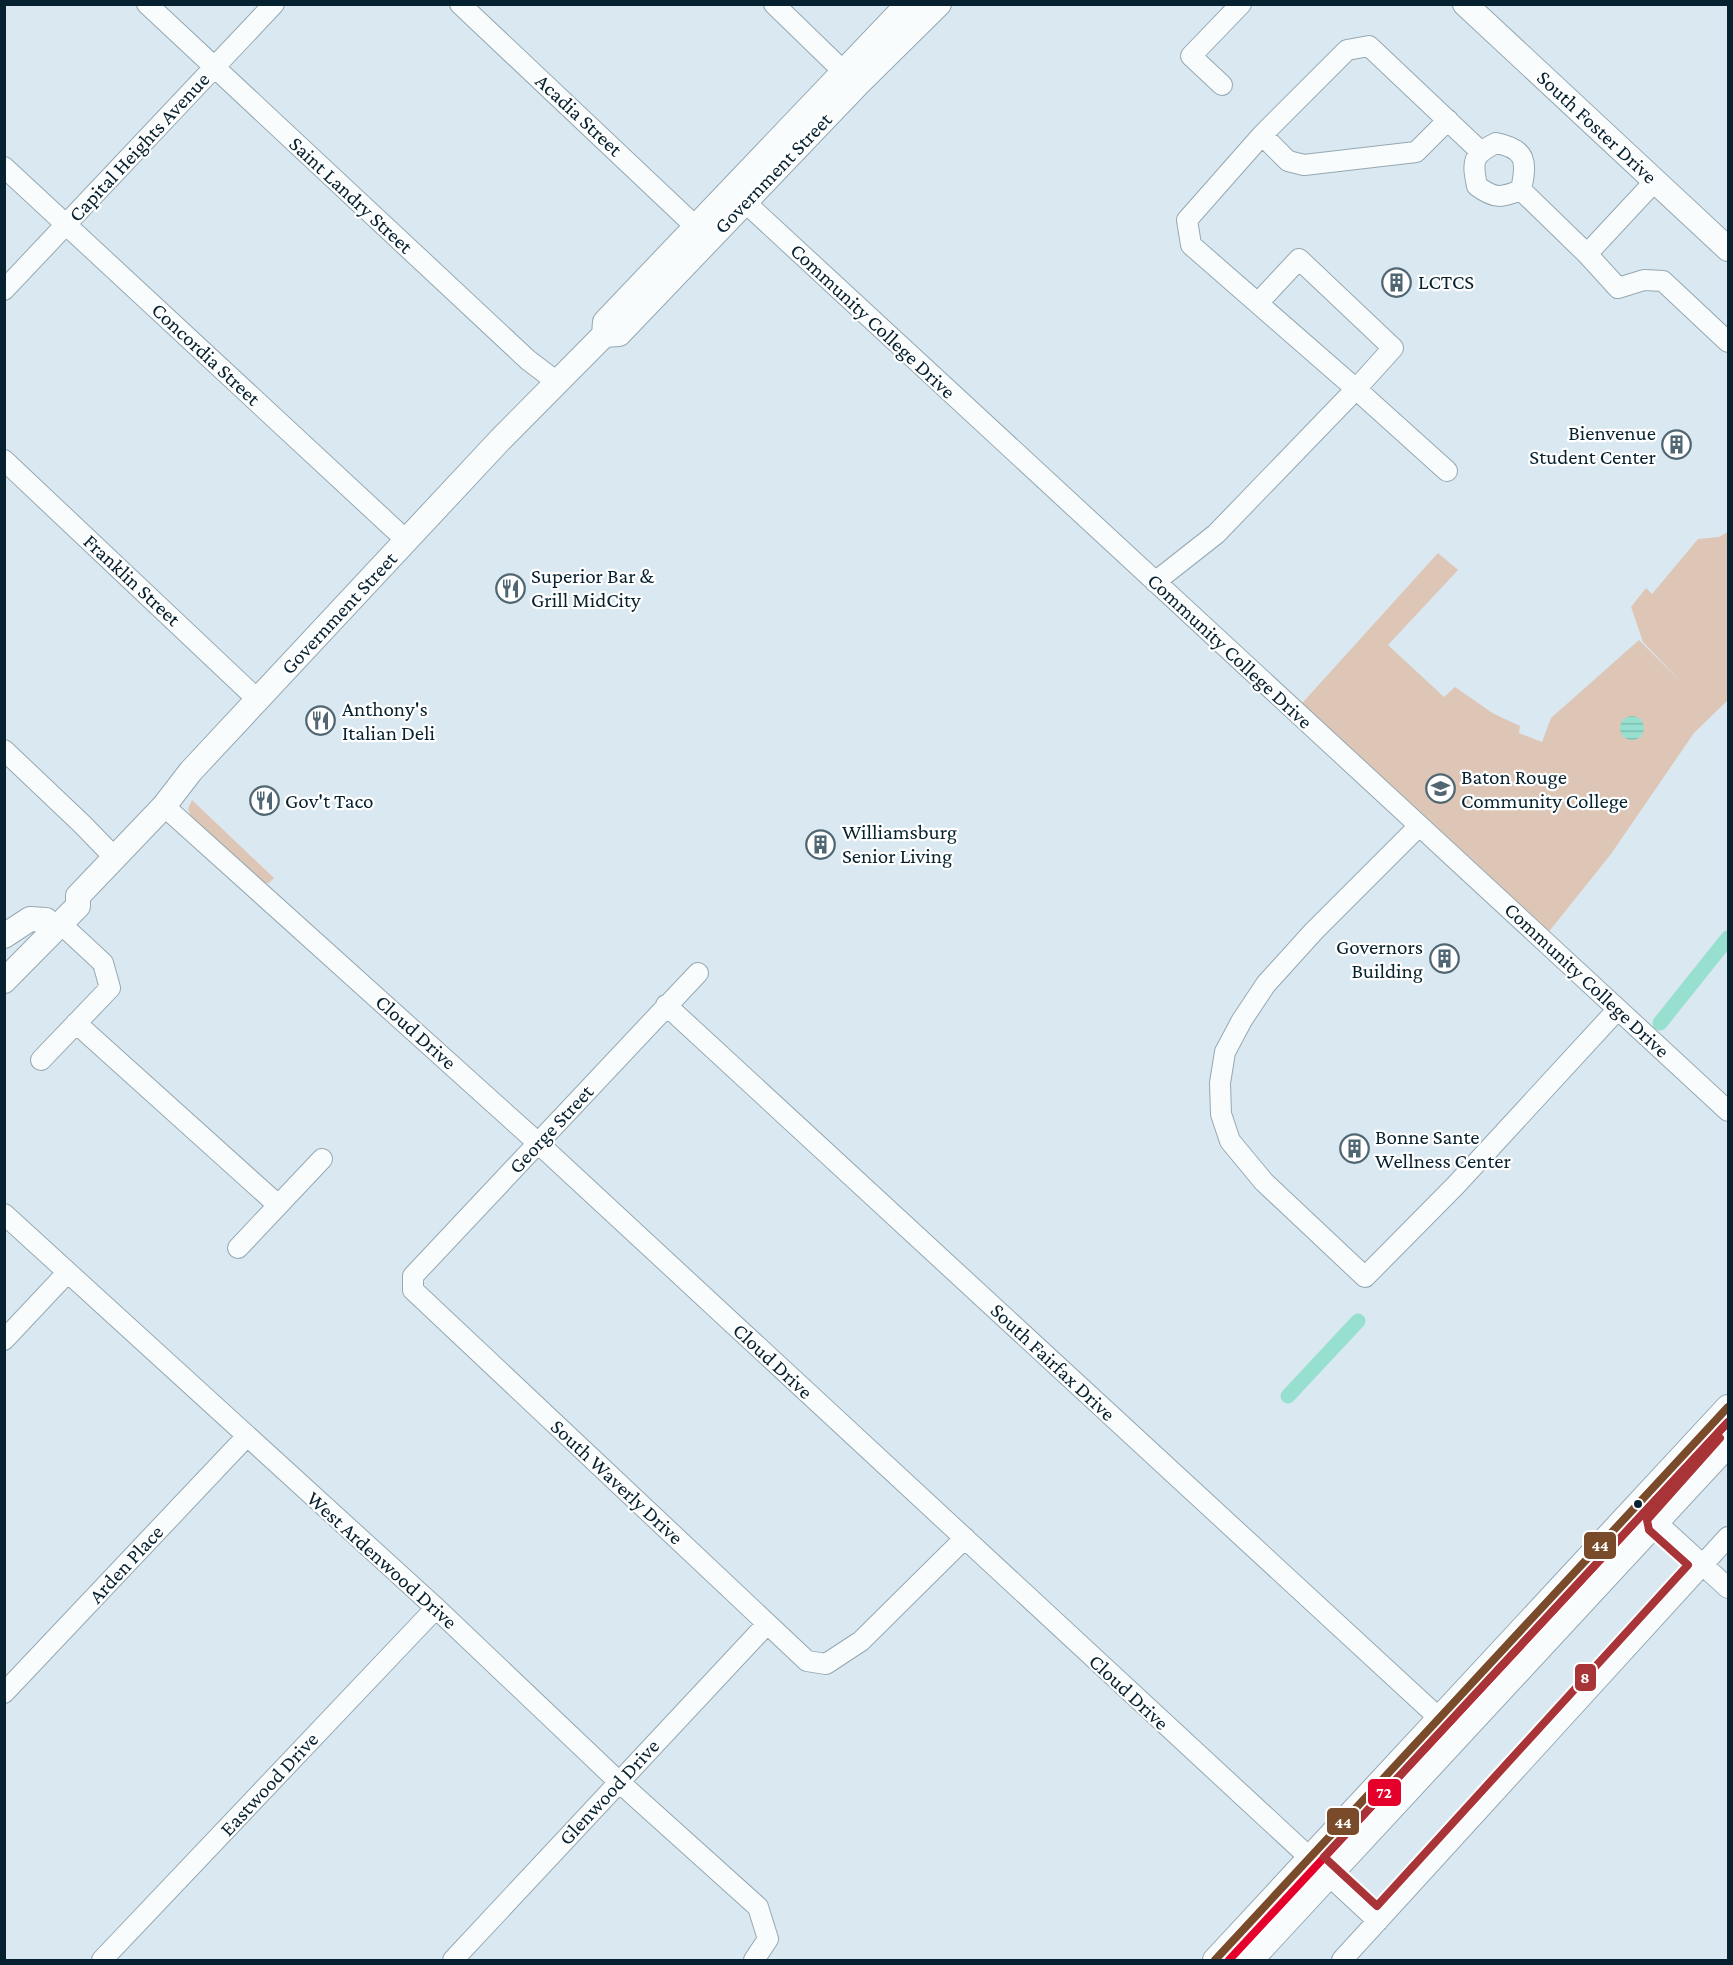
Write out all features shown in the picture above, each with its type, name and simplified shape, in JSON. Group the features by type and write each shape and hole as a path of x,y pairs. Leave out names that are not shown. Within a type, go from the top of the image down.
{"main road":[{"name":"Government Street","path":"604,335 619,334 665,286 844,72 908,4"},
{"name":"Government Street","path":"4,966 53,922 78,906 78,896 164,806 191,771 406,541 604,335 605,322 696,227 738,196 859,83 939,4"},
{"name":"South Foster Drive","path":"1466,4 1655,181 1726,241"},
{"path":"665,286 667,274 697,242 700,236 696,227"},
{"path":"4,936 30,919 53,922"},
{"name":"Government Street","path":"4,981 53,922"},
{"path":"1215,1960 1728,1407"},
{"path":"1251,1960 1728,1445"},
{"path":"1569,1579 1588,1597"}],"street":[{"name":"Saint Landry Street","path":"147,4 528,360 557,382"},
{"name":"Capital Heights Avenue","path":"4,290 274,4"},
{"name":"Acadia Street","path":"460,4 696,227"},
{"path":"774,4 844,72"},
{"path":"1222,85 1191,56 1241,4"},
{"path":"1447,471 1191,245 1187,220 1262,135 1347,50 1369,46 1480,151"},
{"path":"1262,135 1288,161 1304,165 1416,152 1448,120"},
{"path":"1496,143 1513,146 1523,158 1525,173 1521,190 1507,195 1490,195 1477,186 1473,166 1480,151 1496,143"},
{"name":"Concordia Street","path":"4,167 406,541"},
{"path":"1587,254 1655,181"},
{"path":"1521,190 1587,254 1618,288 1644,280 1663,281 1728,342"},
{"name":"Community College Drive","path":"738,196 1728,1111"},
{"path":"1155,582 1216,534 1393,348 1299,260 1257,303"},
{"name":"Franklin Street","path":"4,460 258,700"},
{"path":"4,750 115,858"},
{"name":"Cloud Drive","path":"164,806 538,1143 1378,1921"},
{"path":"1419,825 1314,931 1266,984 1242,1020 1225,1052 1220,1083 1221,1114 1230,1141 1264,1182 1365,1277 1456,1185 1618,1008"},
{"path":"41,1060 110,988 103,963 53,922"},
{"name":"George Street","path":"413,1290 413,1276 698,973"},
{"name":"South Fairfax Drive","path":"666,1005 1439,1718"},
{"path":"76,1023 278,1205"},
{"path":"238,1248 322,1159"},
{"name":"West Ardenwood Drive","path":"4,1214 436,1608 618,1781 758,1907 768,1939 754,1960"},
{"path":"4,1340 67,1273"},
{"name":"South Waverly Drive","path":"413,1290 807,1661 826,1664 861,1641 965,1538"},
{"name":"Arden Place","path":"4,1693 247,1436"},
{"path":"1657,1523 1728,1588"},
{"path":"1342,1960 1728,1537"},
{"name":"Eastwood Drive","path":"102,1960 436,1608"},
{"name":"Glenwood Drive","path":"453,1960 766,1624"}],"shaded area":[{"path":"1728,532 1728,700 1694,733 1611,854 1543,939 1295,711 1438,553 1458,570 1388,645 1444,697 1455,687 1494,714 1520,726 1519,733 1542,742 1551,718 1639,640 1683,684 1643,642 1631,607 1646,588 1652,594 1698,539 1719,537"},
{"path":"1632,716 1637,717 1643,723 1643,733 1637,739 1632,740 1627,739 1621,733 1620,728 1621,723 1627,717"},
{"path":"192,800 274,878 269,883 263,883 192,819 188,809"}],"waterway":[{"path":"1660,1023 1728,938"},
{"path":"1288,1396 1358,1321"}],"transit line":[{"name":"44","path":"1215,1960 1728,1407"},
{"name":"72","path":"1229,1960 1728,1422"},
{"name":"8","path":"1720,1438 1647,1520 1649,1530 1688,1565 1377,1906 1324,1857 1728,1422"}],"place":[{"name":"LCTCS","path":"1397,282"},
{"name":"Bienvenue Student Center","path":"1677,445"},
{"name":"Superior Bar & Grill MidCity","path":"510,588"},
{"name":"Anthony's Italian Deli","path":"321,721"},
{"name":"Baton Rouge Community College","path":"1440,789"},
{"name":"Gov't Taco","path":"264,801"},
{"name":"Williamsburg Senior Living","path":"821,844"},
{"name":"Governors Building","path":"1444,959"},
{"name":"Bonne Sante Wellness Center","path":"1354,1149"}]}
